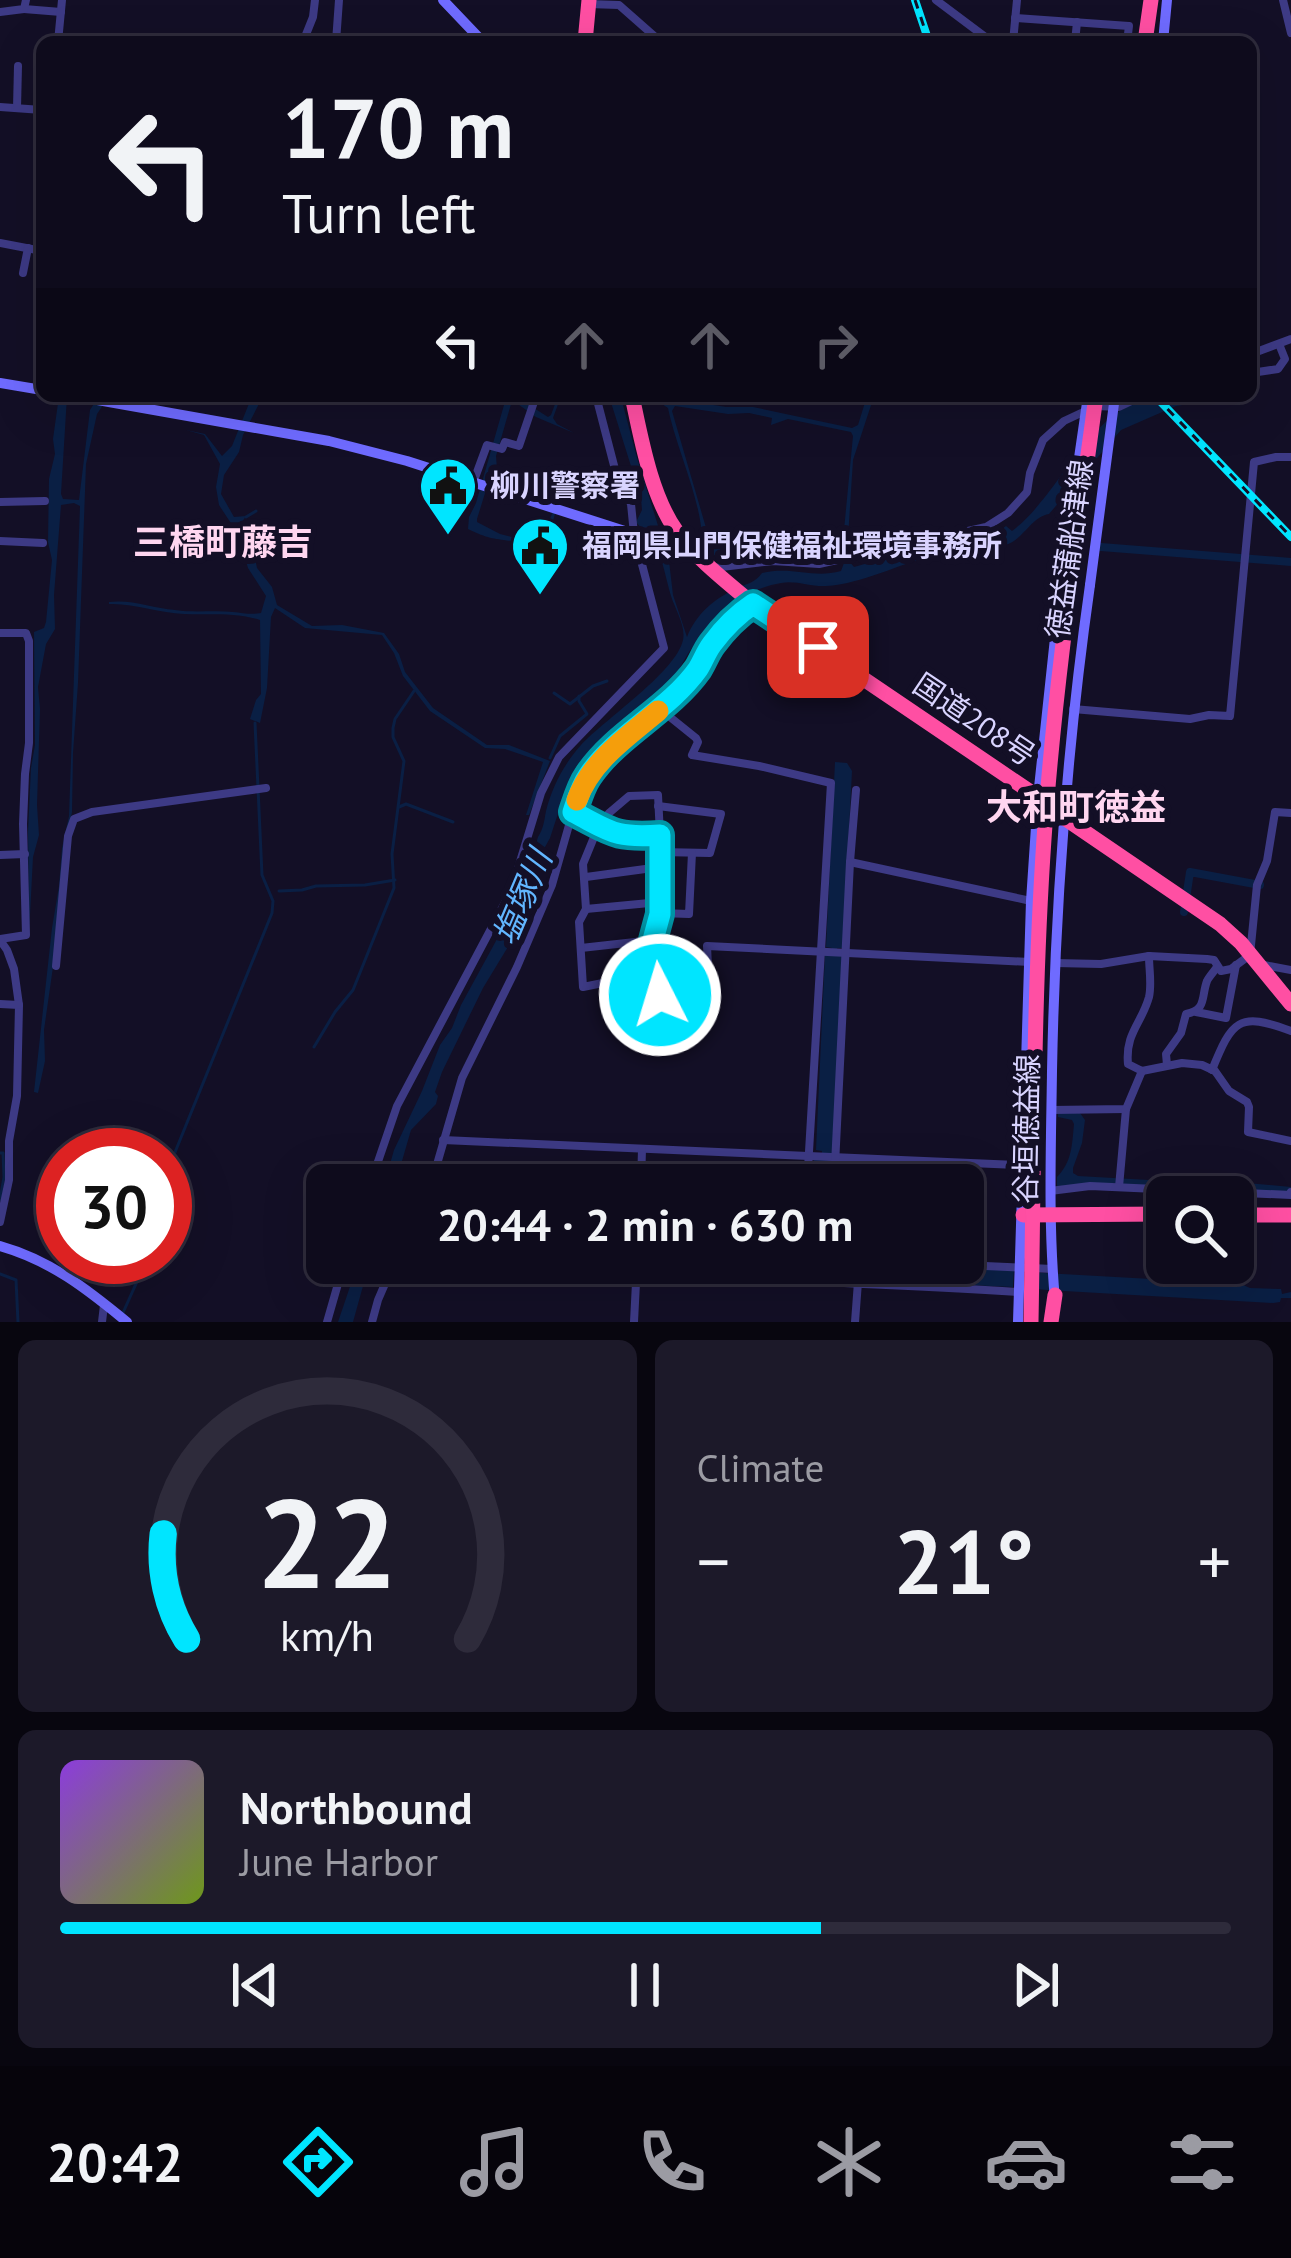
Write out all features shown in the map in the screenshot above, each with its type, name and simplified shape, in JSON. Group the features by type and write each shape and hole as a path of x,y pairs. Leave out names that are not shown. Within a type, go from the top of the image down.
{"highway":[{"path":"1143,36 1148,0"},
{"path":"586,36 588,6"},
{"name":"国道208号","path":"633,402 668,531 753,604 1220,924 1248,962 1291,1004"},
{"path":"1031,1322 1036,1012 1046,814 1091,402"},
{"path":"1035,1215 1146,1214"},
{"path":"1254,1215 1291,1215"},
{"path":"1054,1322 1055,1295"}],"main road":[{"path":"443,0 476,36"},
{"path":"1163,36 1167,0"},
{"path":"0,383 36,389"},
{"path":"109,402 329,441 637,534 668,531"},
{"name":"徳益蒲船津線","path":"1038,797 1060,582 1091,402"},
{"name":"徳益蒲船津線","path":"1063,817 1072,709 1114,402"},
{"path":"1049,690 1072,709"},
{"name":"谷垣徳益線","path":"1038,797 1028,962 1035,1215 1055,1295"},
{"name":"谷垣徳益線","path":"1018,1322 1021,1268 1035,1215 1050,1191 1054,963 1063,817"},
{"path":"1031,901 1057,910"},
{"path":"1028,962 1054,963"},
{"path":"0,1246 57,1268 127,1322"}],"street":[{"path":"59,36 62,0"},
{"path":"305,36 314,0"},
{"path":"337,36 340,0"},
{"path":"936,0 984,36"},
{"path":"1014,36 1017,0"},
{"path":"1283,0 1291,33"},
{"path":"588,6 619,5 654,36"},
{"path":"0,12 26,7 62,12"},
{"path":"1015,18 1130,26 1128,36"},
{"path":"1076,36 1077,22"},
{"path":"17,108 18,66"},
{"path":"0,107 36,110"},
{"path":"0,243 36,250"},
{"path":"23,273 28,248"},
{"path":"1257,353 1291,339"},
{"path":"1257,372 1278,369 1285,359 1279,344"},
{"path":"480,485 487,445 519,446 534,402"},
{"path":"377,1164 397,1106 511,891 541,793 559,757 664,648 631,504 617,476 598,402"},
{"path":"716,573 772,561 819,564 986,526 1028,492 1030,472 1043,440 1064,421 1096,406 1128,402"},
{"path":"1072,709 1190,719 1230,716 1254,462 1291,458"},
{"path":"0,502 45,501"},
{"path":"0,542 43,543"},
{"path":"436,1164 466,1066 552,885 588,776 660,709 698,669 710,645 753,604"},
{"path":"0,633 29,638 23,824 26,935 0,940 14,969 19,1005 17,1096 0,1222"},
{"path":"660,709 696,738 692,755 831,783 808,1164"},
{"path":"56,966 68,836 74,819 92,812 266,788"},
{"path":"836,1164 856,790"},
{"path":"657,972 583,987 579,922 586,909 583,864 599,825 628,796 658,795 660,908 653,940 660,995"},
{"path":"658,806 721,814 710,853 660,852"},
{"path":"1226,1018 1248,962 1257,885 1267,861 1274,816 1278,811 1291,813"},
{"path":"573,812 612,834 660,835"},
{"path":"586,909 660,908 689,914 692,853"},
{"path":"0,855 25,854"},
{"path":"850,862 1031,901"},
{"path":"586,877 660,867"},
{"path":"581,948 653,940"},
{"path":"613,1005 709,986 706,946 1028,962"},
{"path":"1054,963 1102,964 1149,956 1214,960 1221,970 1248,962 1291,970"},
{"path":"1149,956 1148,1002 1132,1031 1128,1064 1142,1071 1192,1063 1211,1070 1229,1091 1247,1102 1248,1132 1291,1141"},
{"path":"1196,1012 1216,967"},
{"path":"0,1004 19,1005"},
{"path":"1167,1065 1166,1054 1186,1013 1226,1018 1237,1025"},
{"path":"1211,1070 1226,1036 1237,1025 1255,1020 1291,1031"},
{"path":"1119,1187 1126,1109 1142,1071"},
{"path":"1051,1110 1126,1109"},
{"path":"0,1120 12,1122"},
{"path":"443,1140 1017,1165"},
{"path":"641,1164 642,1149"},
{"path":"1050,1191 1119,1187 1291,1194"},
{"path":"984,1266 1052,1269"},
{"path":"327,1322 338,1284"},
{"path":"372,1322 385,1284"},
{"path":"634,1322 636,1284"},
{"path":"855,1322 858,1284"},
{"path":"890,1284 1055,1295"},
{"path":"102,1322 104,1304"}],"water":[{"path":"58,402 67,402 61,494 63,499 79,500 90,410 95,402 105,402 97,414 86,464 72,812 62,864 44,1030 45,1061 38,1093 34,1092 52,928 69,816 80,506 61,505 55,629 46,644 38,687 39,835 33,857 29,934 34,632 46,622 52,560 48,542"},
{"path":"250,402 260,402 224,475 221,494 234,517 246,516 240,525 277,605 312,626 342,625 384,633 405,672 433,708 487,745 509,745 550,761 529,815 543,762 505,749 485,748 430,711 403,676 382,635 305,628 275,608 260,723 250,719 261,694 260,620 109,604 126,602 182,611 261,613 266,596 219,505 220,464 204,435 186,430 205,434 222,456 232,446"},
{"path":"515,402 477,522 500,534 540,544 551,516 547,547 468,529 504,405"},
{"path":"515,402 524,402 548,417 559,402 553,418 574,433"},
{"name":"塩塚川","path":"611,402 623,405 687,637 713,602 762,573 831,573 841,571 849,561 854,567 939,543 990,538 1006,526 1012,531 1090,438 1125,408 1139,402 1202,402 1176,406 1121,430 1049,514 1006,545 933,556 839,584 792,582 764,587 720,615 687,656 679,670 683,675 577,765 540,856 526,917 483,988 442,1072 436,1104 411,1130 401,1164 390,1164 440,1045 520,897 559,776 581,745 678,653 682,623 660,556 636,522 642,510"},
{"path":"659,402 753,407 852,428 858,425 865,402 872,402 853,460 848,538 856,550 842,551 851,432 788,419 771,425 772,418 749,413 675,406 672,411 711,545 743,548 746,543 757,544 742,552 749,560 727,561 717,558 702,542 698,511 668,408"},
{"path":"835,762 847,763 852,771 843,948 837,948 837,955 844,957 833,1153 826,1153 833,1164 814,1164 814,1159 822,1157 822,1151 816,1150 825,955 832,955 832,948 826,947"},
{"path":"1058,1112 1080,1113 1085,1120 1073,1173 1146,1180 1146,1188 1116,1183 1057,1188 1074,1124 1058,1117"},
{"path":"1254,1184 1291,1187 1291,1193 1254,1192"},
{"path":"984,1268 1014,1269 1013,1287 945,1284 984,1284"},
{"path":"1026,1272 1146,1279 1146,1284 1241,1284 1281,1289 1282,1294 1291,1292 1291,1298 1273,1303 1027,1288"},
{"path":"351,1284 364,1284 353,1322 338,1322"}],"waterway":[{"path":"552,519 566,468"},
{"path":"246,517 256,511"},
{"path":"1101,547 1291,562"},
{"path":"554,693 570,704 607,681"},
{"path":"314,1047 353,990 394,888 392,854 404,761 393,728 414,691"},
{"path":"550,758 560,736 587,714 579,696"},
{"path":"185,1128 272,913 273,901 262,875 255,723"},
{"path":"399,807 406,804 453,822"},
{"path":"1184,912 1190,872 1260,885"},
{"path":"279,891 395,880"},
{"path":"0,1153 4,1177 0,1200"},
{"path":"0,1274 16,1280 18,1322"},
{"path":"122,1315 136,1284"}],"railway":[{"path":"915,0 927,36"},
{"path":"1161,402 1291,537"}],"slow traffic":[{"path":"577,800 588,776 608,754 658,711"}],"place":[{"name":"柳川警察署","path":"448,537"},
{"name":"福岡県山門保健福祉環境事務所","path":"540,597"}],"district":[{"name":"三橋町藤吉","path":"223,542"},
{"name":"大和町徳益","path":"1076,807"}],"route":[{"path":"660,995 653,940 660,914 660,835 612,834 573,812 581,789 608,754 660,709 698,669 710,645 753,604 818,647"}]}
